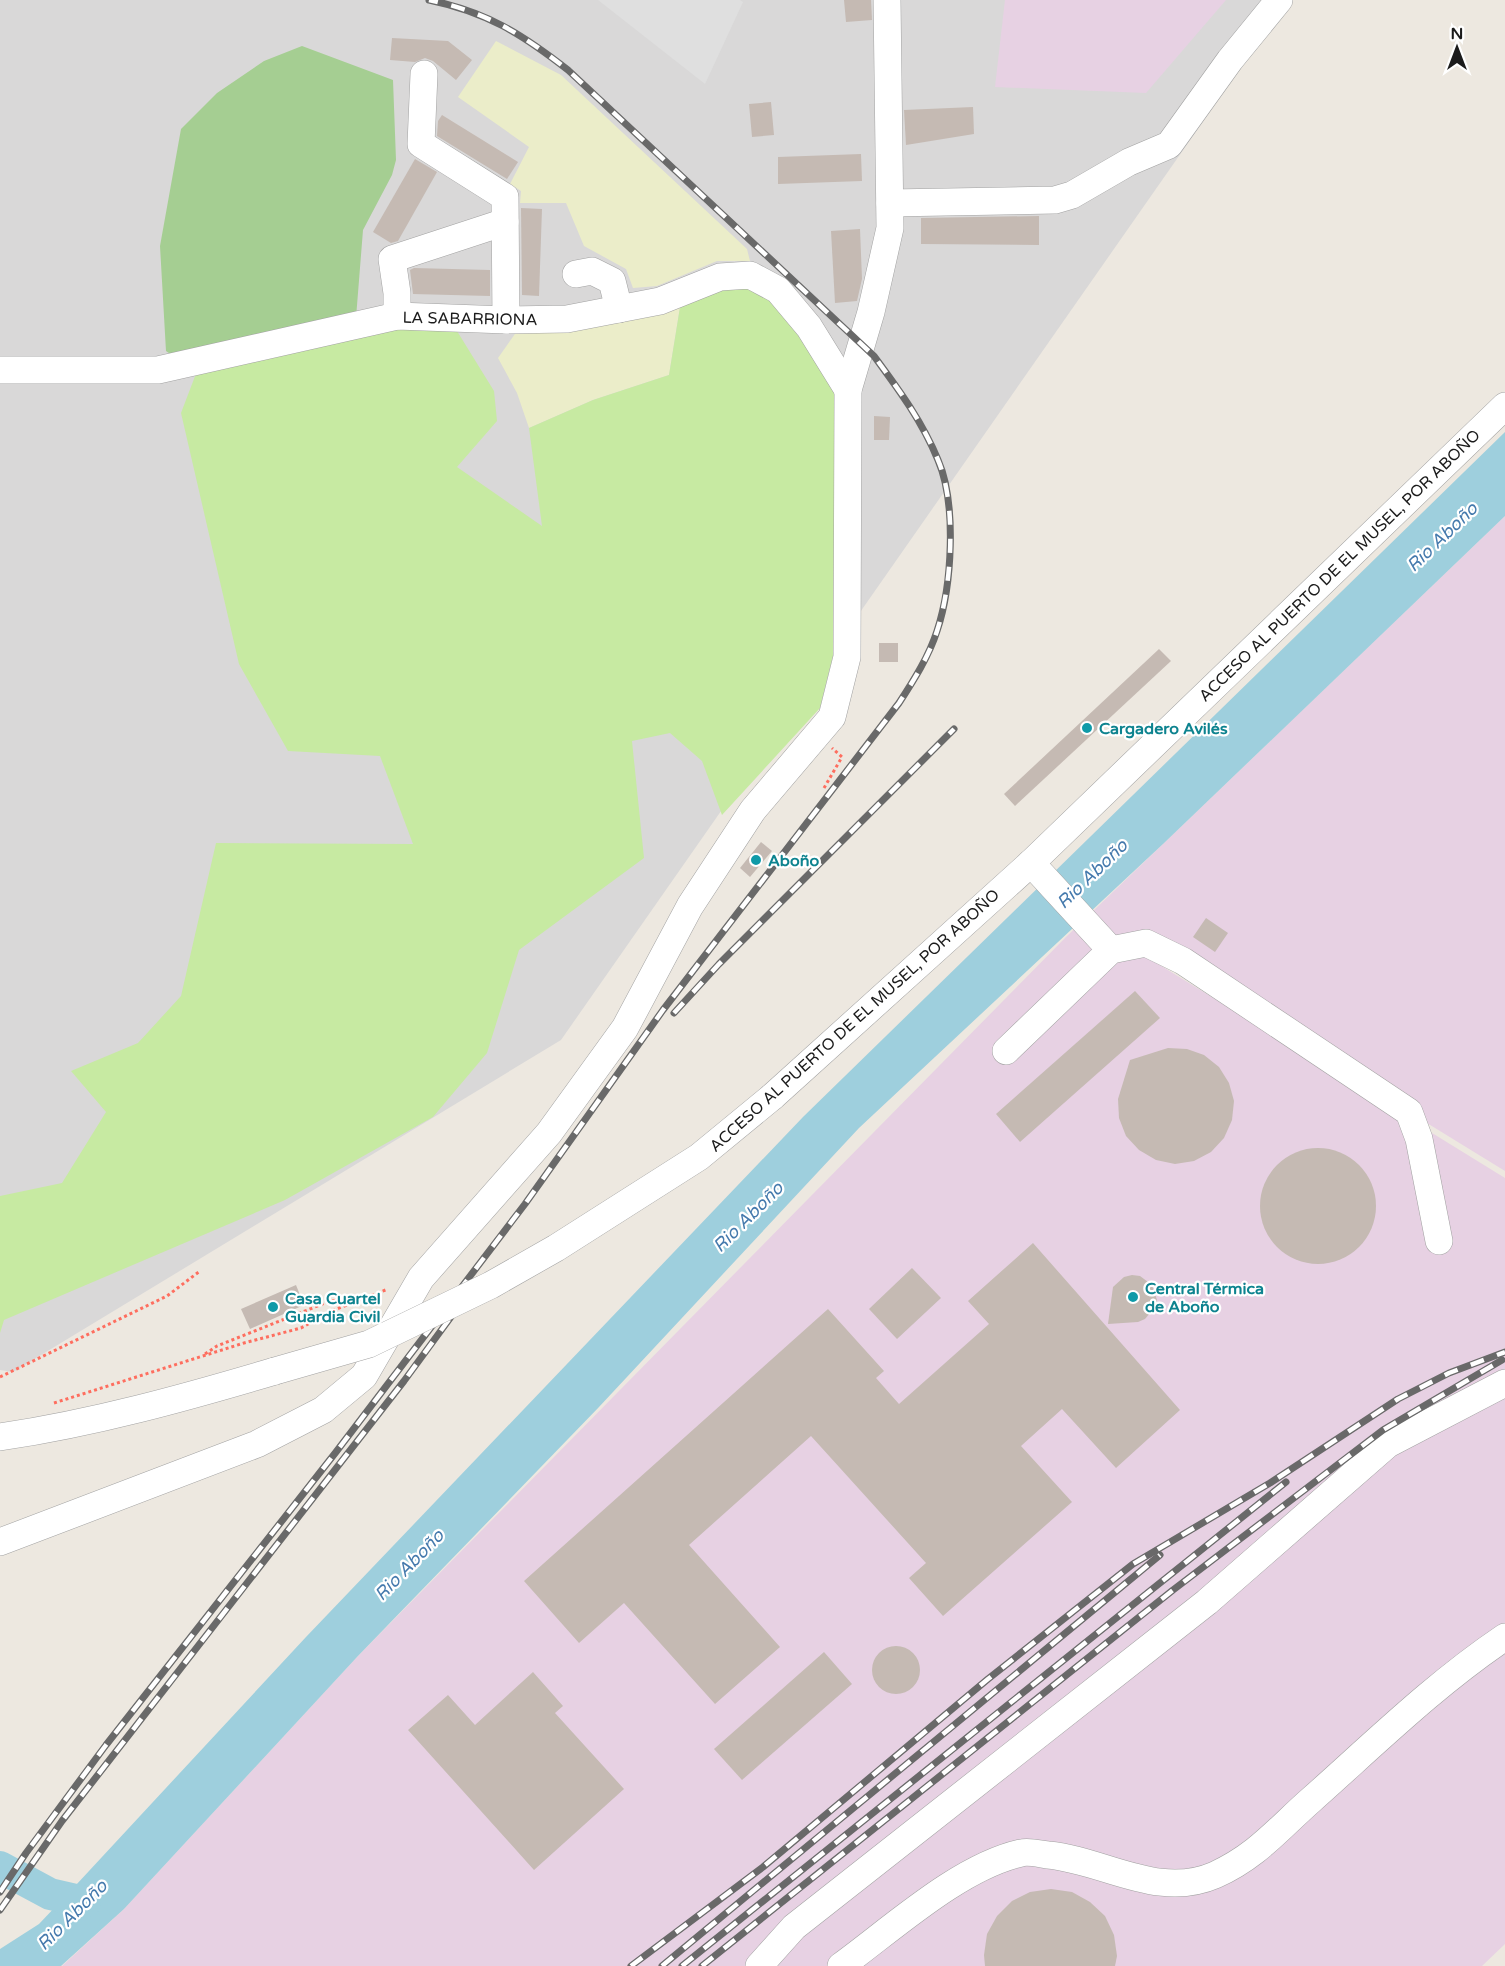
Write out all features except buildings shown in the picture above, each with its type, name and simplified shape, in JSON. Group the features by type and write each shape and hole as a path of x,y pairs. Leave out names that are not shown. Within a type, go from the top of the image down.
{"street":[{"path":"0,1542 257,1444 322,1410 364,1376 421,1278 549,1133 625,1028 696,896 753,810 832,717 848,657 848,390 871,312 890,228 887,0"},
{"path":"890,203 1055,200 1072,195 1129,162 1169,146 1230,60 1279,0"},
{"path":"424,74 422,144 505,197 506,320"},
{"path":"397,316 392,259 505,222"},
{"path":"576,274 592,272 612,281 619,309"},
{"name":"LA SABARRIONA","path":"0,370 158,370 397,316 506,320 567,319 660,301 720,277 750,275 778,290 809,327 845,380 848,390"},
{"name":"ACCESO AL PUERTO DE EL MUSEL, POR ABOÑO","path":"0,1437 74,1426 186,1398 369,1344 491,1286 556,1248 699,1157 772,1097 1036,867 1505,406"},
{"path":"1036,867 1111,950"},
{"path":"1006,1051 1111,950 1146,943 1183,961 1409,1112 1419,1139 1439,1240"},
{"path":"759,1966 794,1927 1207,1602 1388,1444 1505,1383"},
{"path":"841,1966 932,1898 977,1871 1022,1853 1074,1857 1128,1877 1176,1884 1213,1876 1257,1852 1305,1805 1467,1662 1505,1637"}],"path":[{"path":"818,734 842,757 824,788"},
{"path":"0,1377 167,1296 200,1271"},
{"path":"46,1406 244,1343 301,1328 357,1300 389,1289"},
{"path":"200,1358 217,1346 330,1301 357,1300"}],"shaded area":[{"path":"0,0 1288,0 561,1040 13,1372 0,1370"},
{"path":"598,0 740,0 743,2 705,84"},
{"path":"1005,0 1226,0 1146,93 995,87"},
{"name":"Central Térmica de Aboño","path":"1505,516 1505,1171 1409,1112 1183,961 1129,946 1505,1178 1505,1944 1482,1966 62,1966 124,1909 357,1657 1066,937"}],"green space":[{"path":"496,41 561,75 747,249 750,261 717,261 657,286 633,288 626,269 584,246 566,203 520,203 521,191 510,184 529,147 458,97"},
{"path":"302,46 393,80 396,160 392,175 363,230 356,318 176,358 166,351 160,246 181,129 217,93 264,61"},
{"path":"751,283 771,297 836,389 833,656 820,708 722,815 702,761 670,733 632,741 644,858 519,950 487,1053 433,1117 285,1200 4,1320 0,1333 0,1196 62,1183 106,1112 71,1071 138,1043 181,996 216,843 413,844 380,756 288,751 239,664 181,413 197,371 397,328 457,331 494,391 497,421 457,467 542,526 529,428 593,400 669,375 681,301 722,284"},
{"path":"681,301 669,375 593,400 529,428 517,393 498,358 517,331"}],"water":[{"name":"Rio Aboño","path":"1505,432 1505,516 1163,844 859,1128 599,1407 357,1657 124,1909 61,1966 0,1966 0,1949 39,1924 306,1637 803,1117"}],"waterway":[{"name":"Rio Aboño","path":"0,1867 50,1894 85,1902"}],"railway":[{"path":"0,1892 106,1745 336,1452 525,1204 663,1010 899,703 930,650 942,613 949,569 950,545 948,499 944,478 932,446 917,419 874,356 568,70 503,26 469,11 429,0"},
{"path":"674,1013 719,964 954,729"},
{"path":"0,1910 62,1821 404,1381 478,1280"},
{"path":"631,1966 763,1867 988,1679 1133,1564 1270,1483 1398,1399 1449,1373 1505,1352"},
{"path":"702,1966 1173,1590 1383,1430 1502,1360"},
{"path":"682,1966 1286,1482"},
{"path":"662,1966 1160,1555"}],"place":[{"name":"Cargadero Avilés","path":"1087,728"},
{"name":"Aboño","path":"756,860"},
{"name":"Central Térmica de Aboño","path":"1133,1297"},
{"name":"Casa Cuartel Guardia Civil","path":"273,1307"}]}
